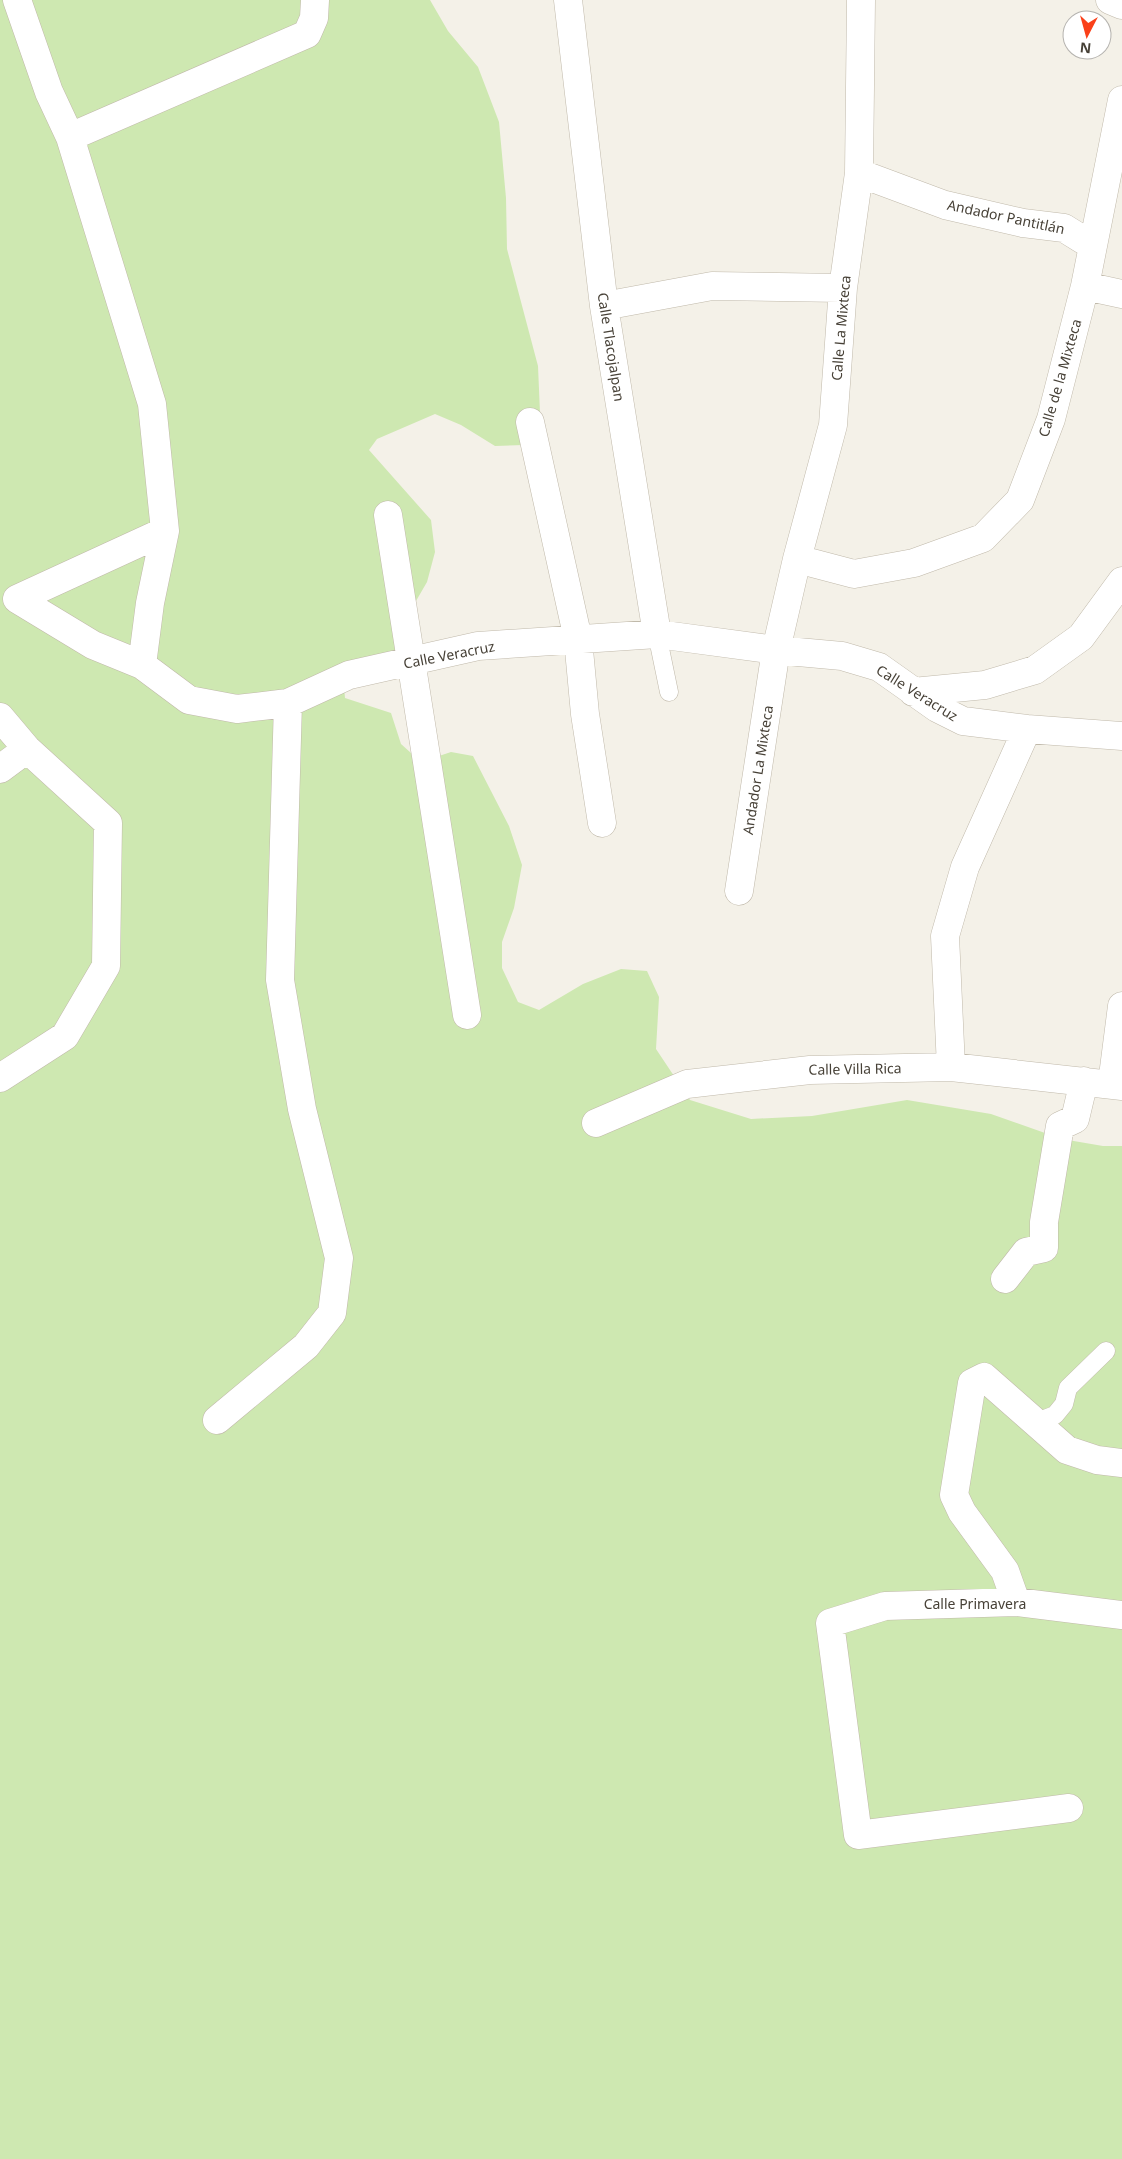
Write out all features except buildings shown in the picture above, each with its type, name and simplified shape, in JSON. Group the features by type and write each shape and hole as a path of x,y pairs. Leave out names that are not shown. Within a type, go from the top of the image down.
{"street":[{"path":"17,0 49,92 70,137 152,404 165,531 150,603 142,665"},
{"path":"70,137 307,34 314,18 315,0"},
{"name":"Calle Tlacojalpan","path":"568,0 604,306 657,634"},
{"name":"Calle La Mixteca","path":"776,650 797,559 833,425 843,288 860,172 861,0"},
{"path":"1110,0 1122,5"},
{"name":"Calle de la Mixteca","path":"797,559 854,574 914,563 983,538 1020,500 1051,419 1085,286 1122,100"},
{"name":"Andador Pantitlán","path":"860,172 945,205 1023,224 1064,228 1093,246"},
{"path":"604,306 712,286 843,288"},
{"path":"1085,286 1122,294"},
{"path":"530,422 578,639 585,714 602,823"},
{"path":"388,515 467,1015"},
{"name":"Calle Veracruz","path":"8,600 165,531"},
{"path":"913,692 985,685 1035,670 1081,637 1122,581"},
{"name":"Calle Veracruz","path":"8,600 92,644 142,665 189,700 237,709 288,703 349,675 478,646 657,634 776,650 842,656 879,667 937,708 963,721 1027,730 1122,736"},
{"name":"Andador La Mixteca","path":"739,891 776,650"},
{"path":"217,1420 306,1346 332,1313 339,1258 302,1109 280,980 288,703"},
{"path":"0,717 27,749 108,824 106,966 65,1036 0,1078"},
{"path":"951,1067 945,936 964,867 1027,730"},
{"path":"0,769 27,749"},
{"path":"1117,1085 1122,1006"},
{"name":"Calle Villa Rica","path":"596,1123 687,1084 810,1070 951,1067 1117,1085"},
{"path":"1005,1279 1026,1252 1044,1248 1044,1222 1060,1126 1075,1119 1084,1081"},
{"path":"1016,1602 1005,1571 962,1512 954,1495 972,1384 984,1377 1067,1450 1097,1460 1122,1464"},
{"name":"Calle Primavera","path":"1069,1808 858,1834 830,1623 885,1606 1016,1602 1121,1617"}],"lane":[{"name":"Calle Tlacojalpan","path":"657,634 669,692"},
{"path":"1037,1422 1055,1415 1064,1404 1068,1388 1106,1350"}],"green space":[{"path":"0,0 430,0 448,31 478,67 499,122 506,198 507,249 538,366 540,413 524,445 495,446 461,425 435,414 377,439 369,450 431,520 435,552 427,582 416,601 395,657 343,677 345,698 391,713 401,744 421,762 451,752 473,756 509,826 522,865 514,908 502,942 502,968 518,1002 539,1010 583,984 621,969 647,971 659,997 656,1049 690,1100 751,1119 812,1116 907,1100 991,1114 1062,1139 1103,1146 1122,1146 1122,2159 0,2159"}]}
